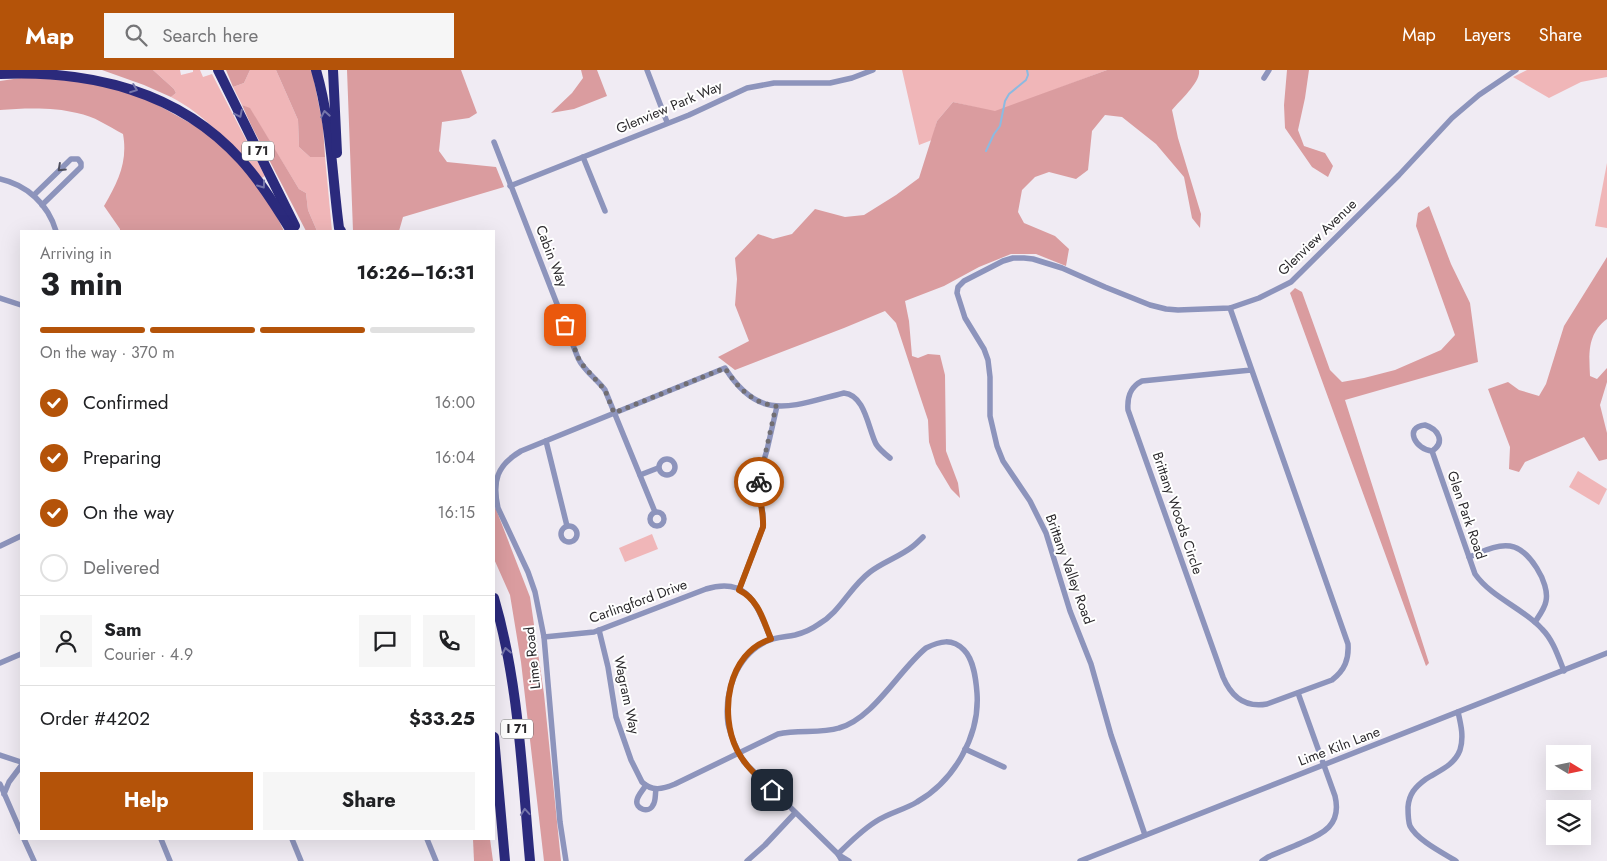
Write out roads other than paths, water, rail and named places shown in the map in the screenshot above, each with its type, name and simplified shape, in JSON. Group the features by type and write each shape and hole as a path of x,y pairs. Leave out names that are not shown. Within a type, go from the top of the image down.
{"highway":[{"name":"I 71","path":"218,70 298,230"},
{"path":"316,70 331,147 336,207 339,228 341,230"},
{"path":"333,70 342,230"},
{"path":"0,74 52,72 89,77 122,84 163,101 202,125 240,158 270,196 290,230"},
{"name":"I 71","path":"495,602 513,690 530,861"},
{"name":"I 71","path":"495,748 505,861"}],"street":[{"path":"646,70 667,122"},
{"name":"Glenview Park Way","path":"510,186 688,115 747,88 774,83 830,82 852,78 873,70"},
{"path":"1264,78 1269,70"},
{"name":"Glenview Avenue","path":"957,291 960,284 964,281 1013,258 1024,258 1034,259 1062,268 1150,305 1166,309 1230,308 1259,298 1291,282 1399,175 1452,118 1480,95 1516,70"},
{"name":"Cabin Way","path":"494,142 578,358 586,371 605,390 655,512"},
{"path":"583,157 605,211"},
{"path":"34,195 72,159 78,159 81,167 42,204"},
{"path":"0,178 22,186 34,195 49,215 56,230"},
{"name":"Brittany Valley Road","path":"957,291 965,318 984,349 988,360 990,416 997,446 1003,461 1030,501 1046,533 1070,611 1091,664 1111,735 1145,836"},
{"path":"0,298 20,305"},
{"name":"Brittany Woods Circle","path":"1230,308 1348,644 1348,657 1341,672 1328,682 1267,704 1258,705 1242,700 1228,688 1223,677 1128,410 1130,392 1133,387 1142,381 1251,370"},
{"path":"568,526 546,440 725,368 739,388 749,397 767,405 794,405 844,393 853,395 859,400 877,446 890,458"},
{"path":"771,639 756,604 750,596 739,590 763,527 764,519 759,495 760,473 776,406"},
{"name":"Glen Park Road","path":"1420,426 1432,427 1436,431 1439,442 1437,448 1432,451 1424,449 1414,440 1413,433 1420,426"},
{"name":"Lime Road","path":"546,440 521,451 505,462 496,479 496,497 498,508 528,572 535,592 544,637 560,822 566,861"},
{"name":"Glen Park Road","path":"1432,451 1475,574 1486,587 1535,622 1549,637 1564,671"},
{"path":"640,475 658,468"},
{"path":"0,546 20,536"},
{"path":"850,861 838,854 795,813 749,768 738,753 728,725 730,686 743,660 756,647 771,639 798,634 821,623 831,615 855,586 869,573 913,547 923,537"},
{"path":"1469,556 1497,547 1508,546 1519,548 1528,556 1541,576 1546,592 1546,602 1535,622"},
{"name":"Carlingford Drive","path":"544,637 599,630 706,588 724,586 739,590"},
{"name":"Wagram Way","path":"599,630 620,732 642,782 651,787 665,788 738,753"},
{"path":"738,753 778,734 795,731 827,731 848,725 869,709 926,648 936,642 948,641 955,643 966,652 976,683 977,696 975,720 965,750 959,761 936,788 915,804 877,820 856,835 838,854"},
{"name":"Lime Kiln Lane","path":"1080,861 1607,653"},
{"path":"0,663 20,654"},
{"path":"1262,861 1321,834 1330,826 1336,814 1335,796 1298,693"},
{"path":"1456,861 1416,833 1411,827 1408,809 1410,796 1417,787 1451,763 1460,750 1462,729 1458,712"},
{"path":"965,750 1004,767"},
{"path":"0,755 20,762"},
{"path":"4,794 12,776 20,767"},
{"path":"0,784 20,830"},
{"path":"747,861 795,813"},
{"path":"24,840 34,861"},
{"path":"161,840 170,861"},
{"path":"292,840 301,861"},
{"path":"427,840 436,861"},
{"path":"838,854 842,861"}],"waterway":[{"path":"986,151 1000,126 1005,101 1009,94 1026,80 1027,70"}]}
